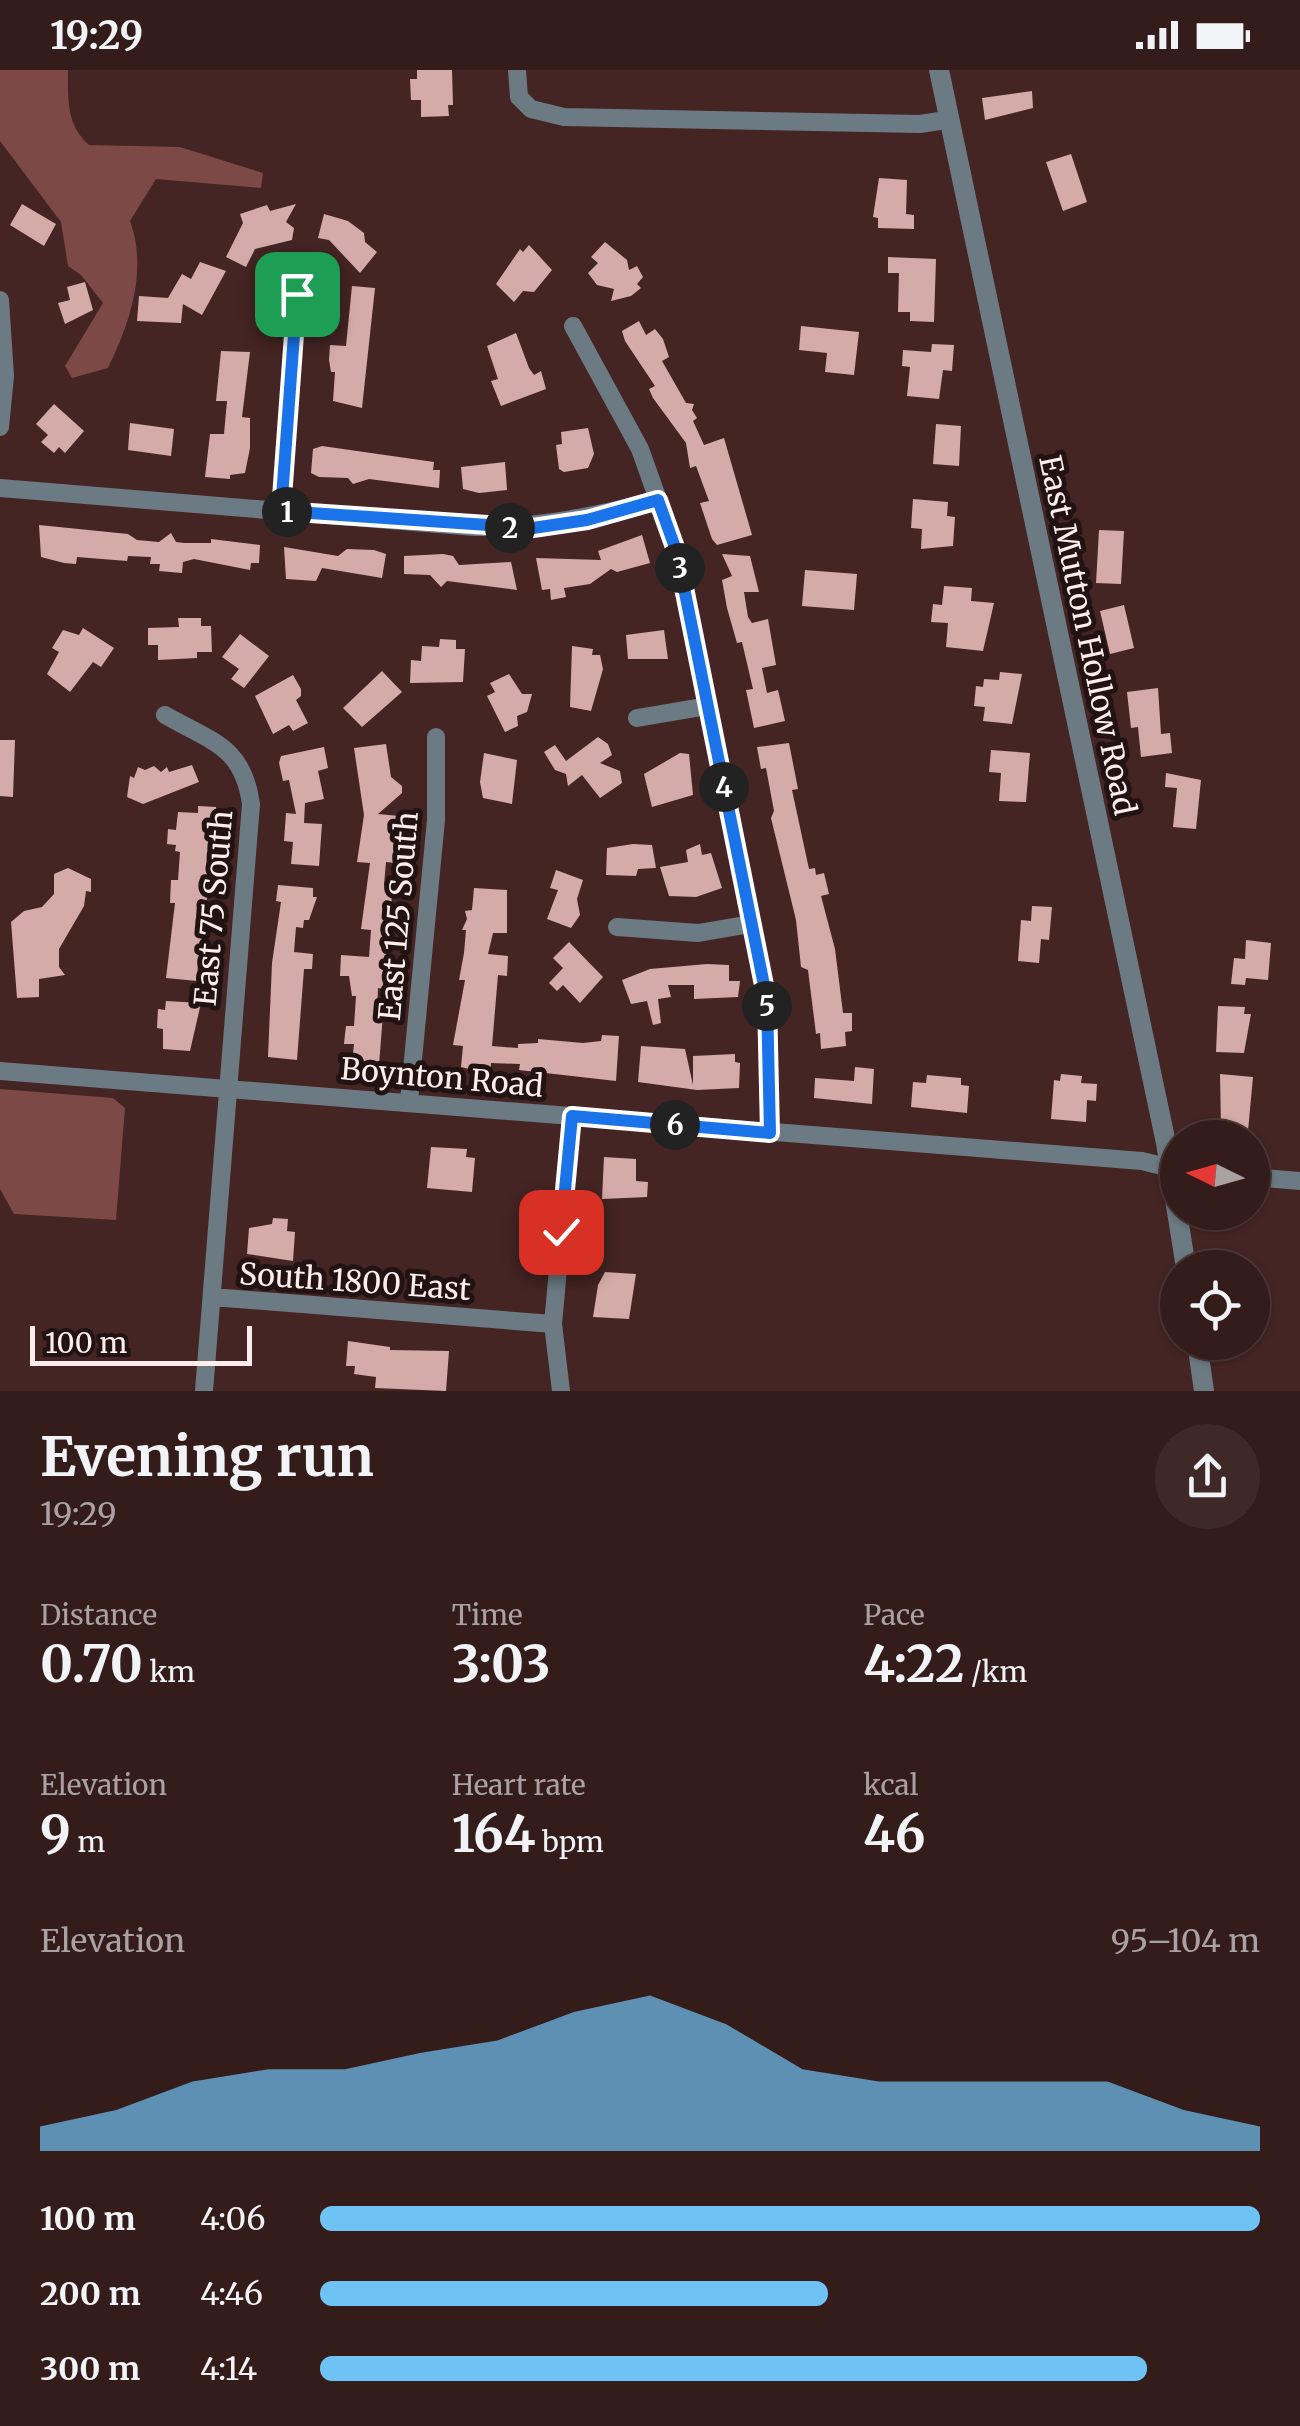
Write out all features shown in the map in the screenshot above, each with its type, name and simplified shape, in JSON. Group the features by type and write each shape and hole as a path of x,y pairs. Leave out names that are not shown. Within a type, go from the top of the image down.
{"street":[{"path":"518,70 519,96 532,109 564,117 920,124 946,120"},
{"name":"East Mutton Hollow Road","path":"938,70 1163,1120"},
{"path":"281,511 297,294"},
{"path":"0,300 5,358 0,427"},
{"path":"572,326 640,448 677,553 767,1000 770,1133"},
{"path":"0,488 533,528 587,520 658,500"},
{"path":"636,718 708,706"},
{"name":"East 75 South","path":"165,715 232,754 247,773 251,804 226,1088"},
{"name":"East 125 South","path":"409,1100 436,820 436,737"},
{"path":"617,927 698,934 752,924"},
{"name":"Boynton Road","path":"0,1072 409,1100 1160,1166"},
{"path":"204,1391 226,1088"},
{"path":"561,1391 553,1324 572,1116"},
{"path":"1270,1178 1300,1181"},
{"name":"South 1800 East","path":"212,1298 553,1324"},
{"path":"1200,1360 1204,1391"}],"shaded area":[{"path":"0,70 68,70 72,120 89,145 180,147 263,173 261,188 156,179 130,221 137,277 129,315 108,368 72,378 65,366 103,303 81,275 68,266 61,222 0,141"},
{"path":"0,1089 113,1098 125,1108 116,1220 14,1214 0,1189"}],"building":[{"path":"417,70 452,70 453,105 448,105 449,116 421,117 421,100 411,100 410,79 417,79"},
{"path":"1032,91 1033,108 985,120 982,98"},
{"path":"1071,154 1087,202 1063,211 1046,162"},
{"path":"879,178 907,180 906,214 914,215 914,229 878,228 878,218 873,217"},
{"path":"22,204 56,224 44,246 10,225"},
{"path":"296,204 286,222 294,228 292,240 255,249 246,267 226,257 243,223 240,214 267,205 270,211"},
{"path":"324,214 348,221 364,233 365,242 377,252 360,273 329,240 318,238"},
{"path":"605,242 627,260 629,270 637,266 643,277 637,284 641,288 631,296 611,301 614,289 597,285 588,273 598,263 591,257"},
{"path":"529,245 552,270 534,292 523,291 514,302 496,284 520,249 523,252"},
{"path":"888,257 936,259 934,322 910,321 910,312 898,312 899,273 888,273"},
{"path":"200,262 226,271 202,315 183,304 181,323 137,321 139,296 168,298 182,274 191,279"},
{"path":"85,282 93,310 65,324 58,303 70,300 67,287"},
{"path":"352,286 375,288 362,408 333,401 335,372 331,372 329,360 330,345 346,346"},
{"path":"639,321 646,335 655,329 663,339 669,357 662,361 686,403 694,404 692,410 697,418 693,421 704,445 724,438 752,535 717,545 712,539 700,503 709,501 696,466 690,468 686,443 653,398 649,389 655,386 625,341 622,331"},
{"path":"801,326 859,332 854,375 825,372 827,353 799,350"},
{"path":"516,333 529,368 534,375 541,371 546,389 501,406 491,381 498,379 487,346"},
{"path":"932,344 954,345 952,371 943,370 939,399 907,396 910,367 902,366 903,350 931,352"},
{"path":"221,351 250,352 242,417 250,418 250,448 245,473 230,475 230,479 205,477 210,434 224,434 227,401 216,401"},
{"path":"54,404 84,431 65,453 59,447 54,453 41,442 48,435 36,424"},
{"path":"130,423 174,429 171,456 128,450"},
{"path":"936,424 961,426 959,466 933,464"},
{"path":"588,428 594,454 588,468 564,472 559,469 556,445 562,444 561,432"},
{"path":"322,446 434,462 433,470 440,470 439,488 369,479 353,484 348,478 319,477 311,473 313,449"},
{"path":"505,462 507,490 479,493 463,489 461,467"},
{"path":"913,499 948,502 947,516 955,517 953,546 921,549 922,529 911,528"},
{"path":"39,525 128,534 137,540 159,542 171,533 176,542 211,543 211,539 260,545 259,563 251,563 250,570 194,559 183,562 182,573 159,571 160,564 150,564 151,557 128,556 127,561 77,557 76,564 64,563 41,557"},
{"path":"1099,530 1124,531 1121,584 1096,583"},
{"path":"642,535 650,563 617,572 611,569 590,584 564,588 566,597 551,600 550,589 542,590 536,558 601,560 598,551"},
{"path":"284,547 338,556 347,549 374,550 386,554 382,578 322,568 316,581 286,579"},
{"path":"722,554 750,556 759,592 744,592 748,617 752,623 768,619 776,665 762,668 767,693 778,690 785,721 754,728 746,690 753,689 742,642 737,643 727,608 722,580 732,576"},
{"path":"404,556 453,556 459,565 511,562 517,590 447,581 441,587 430,575 404,574"},
{"path":"805,570 857,574 854,610 802,606"},
{"path":"944,586 972,588 971,601 994,603 983,651 946,647 948,623 931,622 933,604 942,605"},
{"path":"1124,605 1134,648 1110,654 1100,611"},
{"path":"178,618 201,618 201,626 211,626 212,652 197,652 197,658 158,660 158,645 148,645 148,628 179,627"},
{"path":"83,628 114,648 101,667 93,662 70,692 47,674 59,652 52,648 63,630 79,635"},
{"path":"664,630 668,659 628,659 626,635"},
{"path":"240,634 269,656 244,688 231,679 239,669 222,657"},
{"path":"440,639 456,640 456,649 465,649 463,682 410,683 411,660 421,661 422,646 439,647"},
{"path":"572,646 593,649 592,655 600,655 603,669 591,711 570,707"},
{"path":"382,671 402,692 362,727 343,708"},
{"path":"1000,672 1022,674 1012,724 983,721 985,707 974,706 976,686 983,687 984,679 999,680"},
{"path":"509,674 522,694 532,694 527,712 517,716 518,726 505,732 487,696 495,692 490,683"},
{"path":"293,675 301,689 296,700 308,723 293,731 289,725 273,734 255,696"},
{"path":"1158,688 1161,734 1170,733 1172,753 1141,757 1138,727 1131,728 1127,692"},
{"path":"598,737 608,744 612,755 600,763 620,771 622,783 600,798 582,775 568,786 566,774 555,770 544,752 555,745 566,761"},
{"path":"0,740 15,740 13,797 0,796"},
{"path":"789,743 798,789 792,790 809,869 815,868 816,875 824,873 829,894 821,896 835,949 843,1013 852,1013 852,1031 845,1032 846,1046 821,1049 820,1033 816,1034 808,970 801,967 796,920 771,818 774,811 766,768 761,769 757,747"},
{"path":"386,744 391,777 402,786 402,793 378,814 399,816 401,824 396,863 386,862 384,885 391,885 392,909 387,977 383,976 383,989 378,988 377,1014 383,1014 379,1065 352,1063 354,1044 344,1044 346,1026 354,1026 356,996 352,996 349,976 340,976 341,955 369,957 371,930 361,929 370,863 357,862 364,815 354,748"},
{"path":"324,747 328,768 318,771 324,799 305,803 304,823 322,824 319,866 291,864 293,842 284,841 286,813 296,814 289,780 283,781 279,763 281,756"},
{"path":"991,750 1030,753 1026,802 999,801 1001,773 989,772"},
{"path":"484,753 517,760 512,804 483,798 480,782"},
{"path":"680,753 689,754 693,795 652,807 644,774"},
{"path":"192,765 199,782 143,804 127,797 130,776 134,778 138,767 145,770 154,766 161,772 167,767 169,772"},
{"path":"1166,773 1201,780 1196,829 1173,827 1177,788 1165,787"},
{"path":"198,806 216,807 217,814 216,833 209,832 206,867 212,882 203,912 202,961 198,961 197,981 166,978 175,903 170,903 171,880 178,880 180,852 175,851 176,845 167,844 168,829 176,830 178,812 198,813"},
{"path":"700,844 702,855 711,853 722,888 696,897 669,896 660,867 688,862 686,850"},
{"path":"652,845 656,868 638,869 636,876 606,875 607,848"},
{"path":"68,868 91,879 91,892 86,891 84,906 59,949 59,967 65,975 39,979 39,997 17,998 11,922 24,911 42,907 54,894 54,874"},
{"path":"556,870 583,880 577,899 580,915 571,928 547,919 558,890 550,888"},
{"path":"278,885 313,888 313,897 317,897 309,920 304,920 303,928 296,927 294,952 313,954 312,969 304,969 297,1060 268,1057 272,963 281,902 276,901"},
{"path":"474,888 507,890 507,933 493,933 488,954 508,956 507,976 498,975 492,1046 518,1048 518,1044 538,1043 538,1039 583,1043 601,1041 602,1035 619,1036 616,1081 519,1070 520,1064 491,1063 490,1074 461,1067 463,1046 453,1045 465,980 459,980 466,930 462,930 467,919 465,911 472,910"},
{"path":"1032,906 1052,907 1049,940 1041,939 1039,963 1018,961 1021,920 1031,921"},
{"path":"1246,940 1271,943 1268,980 1246,978 1245,985 1231,984 1234,958 1245,959"},
{"path":"569,942 603,977 580,1003 563,985 557,991 549,983 563,968 553,958"},
{"path":"729,965 729,981 740,981 738,997 694,999 694,985 668,985 671,997 658,999 661,1023 653,1025 647,1001 631,1004 622,980 650,969"},
{"path":"166,1001 201,1003 190,1051 163,1049 163,1029 157,1028 158,1009 165,1010"},
{"path":"1218,1006 1245,1007 1244,1014 1251,1014 1244,1053 1216,1052"},
{"path":"641,1046 685,1049 693,1085 693,1056 735,1054 735,1062 740,1063 739,1088 697,1090 638,1082"},
{"path":"855,1067 874,1069 872,1104 814,1098 815,1078 854,1081"},
{"path":"1061,1074 1082,1076 1081,1083 1097,1084 1096,1101 1087,1100 1086,1122 1051,1119 1054,1080 1060,1081"},
{"path":"1220,1074 1253,1077 1249,1120 1221,1120"},
{"path":"927,1075 961,1078 961,1085 969,1086 967,1113 911,1107 913,1082 926,1083"},
{"path":"431,1147 467,1149 466,1157 475,1158 472,1192 427,1188"},
{"path":"604,1157 636,1159 636,1181 648,1182 647,1197 602,1199"},
{"path":"273,1218 288,1219 287,1231 295,1232 293,1261 247,1254 249,1228 272,1224"},
{"path":"605,1272 636,1274 629,1319 593,1317 598,1285"},
{"path":"348,1341 390,1350 449,1351 446,1391 375,1388 376,1377 354,1374 355,1366 346,1366"}],"route":[{"path":"297,294 281,511 533,528 587,520 658,500 677,553 767,1000 772,1061 770,1133 572,1116 561,1232"}]}
